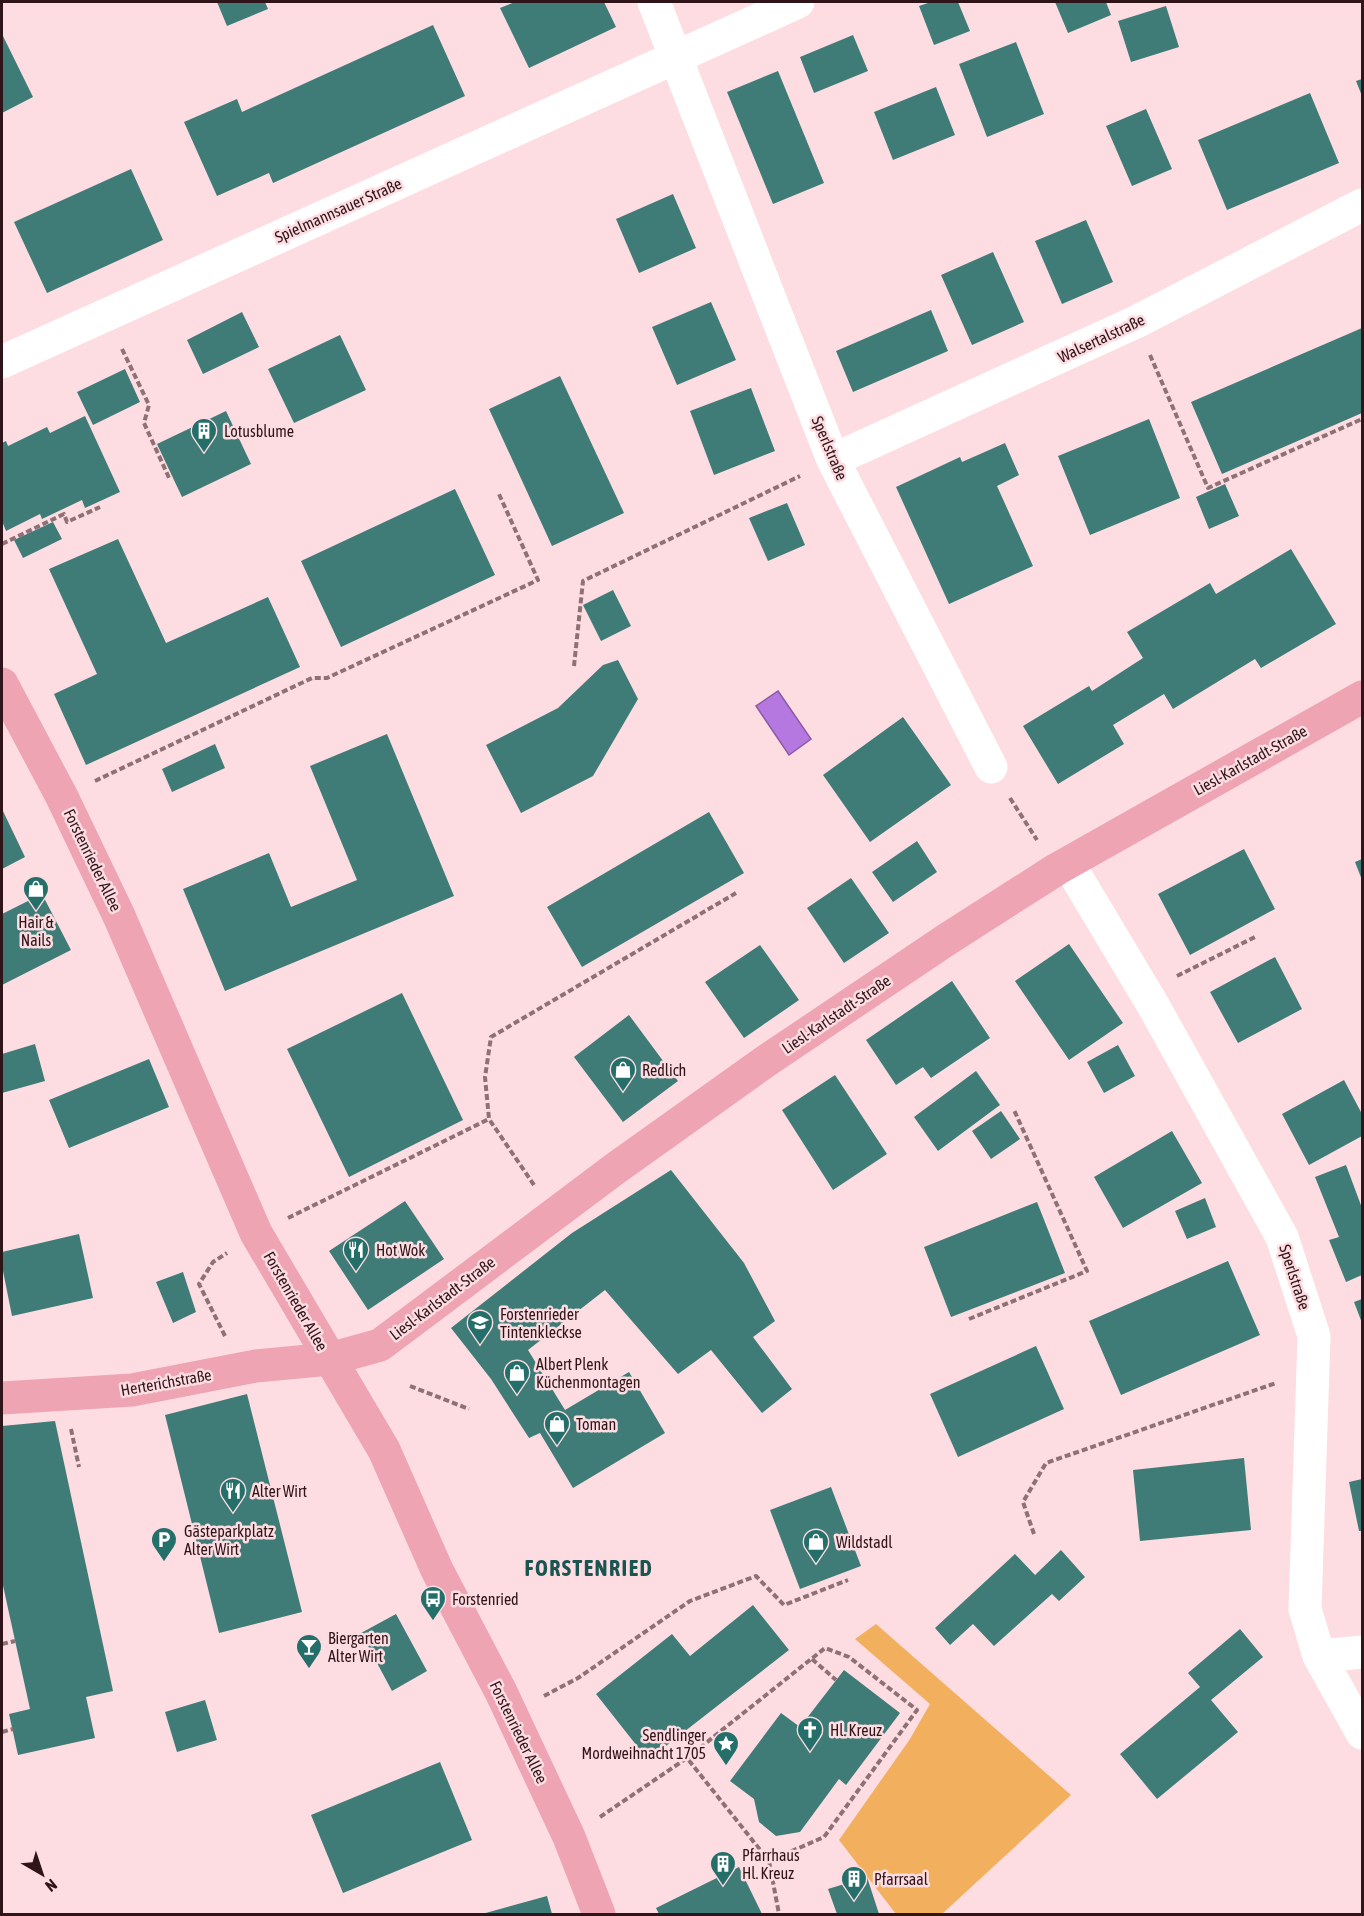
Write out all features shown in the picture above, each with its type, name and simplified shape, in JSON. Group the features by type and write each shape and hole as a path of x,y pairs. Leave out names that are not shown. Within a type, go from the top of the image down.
{"main road":[{"name":"Forstenrieder Allee","path":"2,684 62,796 119,916 256,1233 384,1450 437,1570 511,1713 569,1838 599,1914"},
{"name":"Liesl-Karlstadt-Straße","path":"330,1359 380,1345 553,1213 766,1061 1062,866 1362,697"},
{"name":"Herterichstraße","path":"2,1398 132,1390 256,1366 330,1359"}],"street":[{"name":"Sperlstraße","path":"654,2 833,460 991,767"},
{"name":"Spielmannsauer Straße","path":"2,362 798,2"},
{"name":"Walsertalstraße","path":"833,460 1136,322 1362,205"},
{"name":"Sperlstraße","path":"1062,866 1145,992 1282,1237 1314,1336 1305,1609 1319,1656 1362,1732"},
{"path":"1319,1656 1362,1652"}],"path":[{"path":"106,315 149,405 144,423 170,480"},
{"path":"1136,322 1208,488 1362,419"},
{"path":"574,666 583,581 833,460"},
{"path":"62,796 312,678 327,678 538,580 498,492"},
{"path":"2,544 64,514 67,522 100,507"},
{"path":"991,767 1062,866"},
{"path":"553,1213 489,1119 485,1077 491,1037 736,893"},
{"path":"1145,992 1257,936"},
{"path":"969,1319 1087,1271 1014,1110"},
{"path":"232,1333 224,1336 199,1284 213,1262 256,1233 489,1119"},
{"path":"1034,1534 1023,1502 1046,1463 1313,1370"},
{"path":"410,1386 469,1409"},
{"path":"511,1713 578,1678 690,1601 756,1576 784,1605 848,1580"},
{"path":"2,1644 15,1641"},
{"path":"569,1838 687,1758 825,1648 849,1657 916,1710 824,1837 769,1861"},
{"path":"812,1659 836,1680"},
{"path":"2,1732 13,1729"},
{"path":"687,1758 769,1861 779,1914"}],"shaded area":[{"path":"778,691 811,739 789,755 756,706"},
{"path":"876,1624 1071,1795 942,1914 896,1914 839,1840 910,1739 930,1704 855,1639"}],"building":[{"path":"217,2 265,2 268,9 227,26"},
{"path":"515,2 604,2 616,27 529,68 500,8"},
{"path":"931,2 958,2 970,31 934,45 919,6"},
{"path":"1055,2 1106,2 1111,15 1068,33"},
{"path":"1166,6 1179,47 1131,62 1118,21"},
{"path":"433,25 465,96 273,183 269,173 217,196 184,122 237,99 242,112"},
{"path":"2,34 33,97 2,113"},
{"path":"853,35 868,71 814,93 800,57"},
{"path":"1016,42 1044,114 987,137 959,64"},
{"path":"778,71 824,183 773,204 727,92"},
{"path":"1362,79 1362,96 1356,81"},
{"path":"936,87 955,135 893,160 874,112"},
{"path":"1310,93 1339,163 1227,210 1198,140"},
{"path":"1146,109 1172,169 1132,186 1106,126"},
{"path":"131,169 163,240 47,293 14,222"},
{"path":"673,194 696,248 639,273 616,219"},
{"path":"1086,220 1113,282 1062,304 1035,241"},
{"path":"993,252 1024,322 972,345 941,275"},
{"path":"711,302 736,360 677,385 652,327"},
{"path":"931,310 948,351 853,392 836,351"},
{"path":"242,312 259,347 203,374 187,340"},
{"path":"1362,328 1362,413 1222,474 1191,402"},
{"path":"340,335 366,390 294,423 268,369"},
{"path":"125,369 140,402 93,425 77,392"},
{"path":"560,376 624,513 552,546 489,409"},
{"path":"751,388 775,451 714,475 690,411"},
{"name":"Lotusblume","path":"226,411 251,464 182,497 157,444"},
{"path":"85,416 120,492 85,508 82,500 42,519 40,514 6,531 2,521 2,443 6,441 8,446 47,427 50,433"},
{"path":"1149,419 1180,498 1090,535 1058,456"},
{"path":"1005,443 1019,475 997,486 1033,566 949,604 896,487 960,457 962,462"},
{"path":"1225,484 1239,516 1209,529 1196,497"},
{"path":"455,489 495,575 341,647 301,561"},
{"path":"787,503 805,545 768,561 749,518"},
{"path":"53,522 62,539 23,558 14,540"},
{"path":"118,539 166,643 268,597 300,667 86,765 54,694 97,674 49,569"},
{"path":"1291,549 1336,624 1261,668 1255,659 1173,709 1164,694 1113,725 1124,744 1058,784 1023,726 1089,686 1092,691 1143,658 1127,632 1210,583 1216,594"},
{"path":"613,590 631,626 601,641 583,605"},
{"path":"618,660 638,699 593,776 521,813 486,745 558,708 603,665"},
{"path":"903,717 951,785 870,842 823,775"},
{"path":"387,734 454,896 225,991 183,889 269,853 291,907 357,880 310,766"},
{"path":"215,744 225,768 172,792 162,769"},
{"path":"2,809 25,857 2,869"},
{"path":"709,812 744,873 582,967 547,907"},
{"path":"917,841 937,872 893,902 872,872"},
{"path":"1244,849 1275,909 1190,955 1158,894"},
{"path":"1362,859 1362,880 1355,862"},
{"path":"851,878 889,933 844,963 807,908"},
{"path":"42,894 71,950 2,985 2,914"},
{"path":"1069,944 1123,1023 1069,1060 1015,981"},
{"path":"760,945 799,1000 744,1038 705,982"},
{"path":"1275,957 1302,1009 1238,1043 1210,992"},
{"path":"952,981 990,1038 931,1078 923,1067 896,1085 866,1040"},
{"path":"402,993 463,1120 349,1177 287,1049"},
{"path":"629,1015 678,1081 623,1122 574,1057"},
{"path":"35,1044 45,1081 2,1093 2,1054"},
{"path":"1118,1045 1135,1076 1104,1093 1087,1062"},
{"path":"149,1059 169,1107 69,1148 49,1100"},
{"path":"976,1071 1000,1105 938,1151 914,1117"},
{"path":"835,1075 887,1154 833,1190 782,1110"},
{"path":"1344,1080 1362,1114 1362,1136 1309,1165 1282,1114"},
{"path":"1001,1111 1020,1139 991,1159 972,1131"},
{"path":"1172,1131 1202,1183 1123,1228 1094,1177"},
{"path":"1346,1165 1362,1208 1362,1275 1346,1282 1329,1240 1339,1237 1315,1177"},
{"path":"671,1170 744,1263 775,1321 753,1337 792,1389 762,1413 711,1350 678,1374 605,1290 528,1350 565,1410 629,1372 665,1433 573,1488 540,1433 529,1438 491,1379 451,1328 572,1233"},
{"path":"1205,1198 1216,1227 1187,1239 1175,1211"},
{"path":"405,1201 444,1259 368,1310 329,1251"},
{"path":"1037,1202 1065,1273 951,1317 924,1247"},
{"path":"79,1234 93,1298 12,1316 2,1266 2,1252"},
{"path":"1228,1261 1260,1335 1121,1395 1089,1321"},
{"path":"183,1272 196,1312 173,1323 156,1282"},
{"path":"1362,1299 1362,1323 1354,1302"},
{"path":"1036,1346 1064,1409 958,1457 930,1394"},
{"name":"Alter Wirt","path":"247,1394 302,1612 219,1633 165,1415"},
{"path":"55,1421 113,1691 86,1697 95,1738 18,1755 9,1714 30,1709 2,1581 2,1426"},
{"path":"1244,1458 1251,1530 1140,1541 1133,1470"},
{"path":"1362,1479 1362,1531 1359,1531 1349,1482"},
{"path":"831,1487 861,1566 800,1589 770,1510"},
{"path":"1061,1550 1085,1577 1059,1601 1052,1594 994,1646 973,1624 950,1645 935,1628 1015,1554 1035,1575"},
{"path":"753,1605 789,1650 648,1760 596,1694 672,1634 690,1656"},
{"path":"396,1614 427,1671 392,1691 361,1633"},
{"path":"1240,1629 1263,1657 1211,1700 1238,1732 1157,1799 1120,1754 1200,1687 1188,1673"},
{"name":"Hl. Kreuz","path":"844,1670 900,1713 846,1785 839,1779 800,1832 776,1836 759,1822 754,1799 730,1781 781,1713 800,1727"},
{"path":"205,1700 217,1740 177,1752 165,1712"},
{"path":"440,1762 472,1840 343,1893 311,1815"},
{"name":"Pfarrhaus Hl. Kreuz","path":"739,1867 762,1914 659,1914 656,1908"},
{"name":"Pfarrsaal","path":"867,1877 879,1914 837,1914 828,1889"},
{"path":"547,1896 552,1914 482,1914"}],"place":[{"name":"Lotusblume","path":"204,454"},
{"name":"Hair & Nails","path":"36,912"},
{"name":"Redlich","path":"623,1093"},
{"name":"Hot Wok","path":"356,1273"},
{"name":"Forstenrieder Tintenkleckse","path":"480,1346"},
{"name":"Albert Plenk Küchenmontagen","path":"517,1396"},
{"name":"Toman","path":"557,1447"},
{"name":"Alter Wirt","path":"233,1514"},
{"name":"Gästeparkplatz Alter Wirt","path":"164,1563"},
{"name":"Wildstadl","path":"816,1565"},
{"name":"Forstenried","path":"433,1622"},
{"name":"Biergarten Alter Wirt","path":"309,1670"},
{"name":"Hl. Kreuz","path":"810,1753"},
{"name":"Sendlinger Mordweihnacht 1705","path":"726,1767"},
{"name":"Pfarrhaus Hl. Kreuz","path":"723,1887"},
{"name":"Pfarrsaal","path":"854,1902"}],"district":[{"name":"FORSTENRIED","path":"589,1568"}]}
